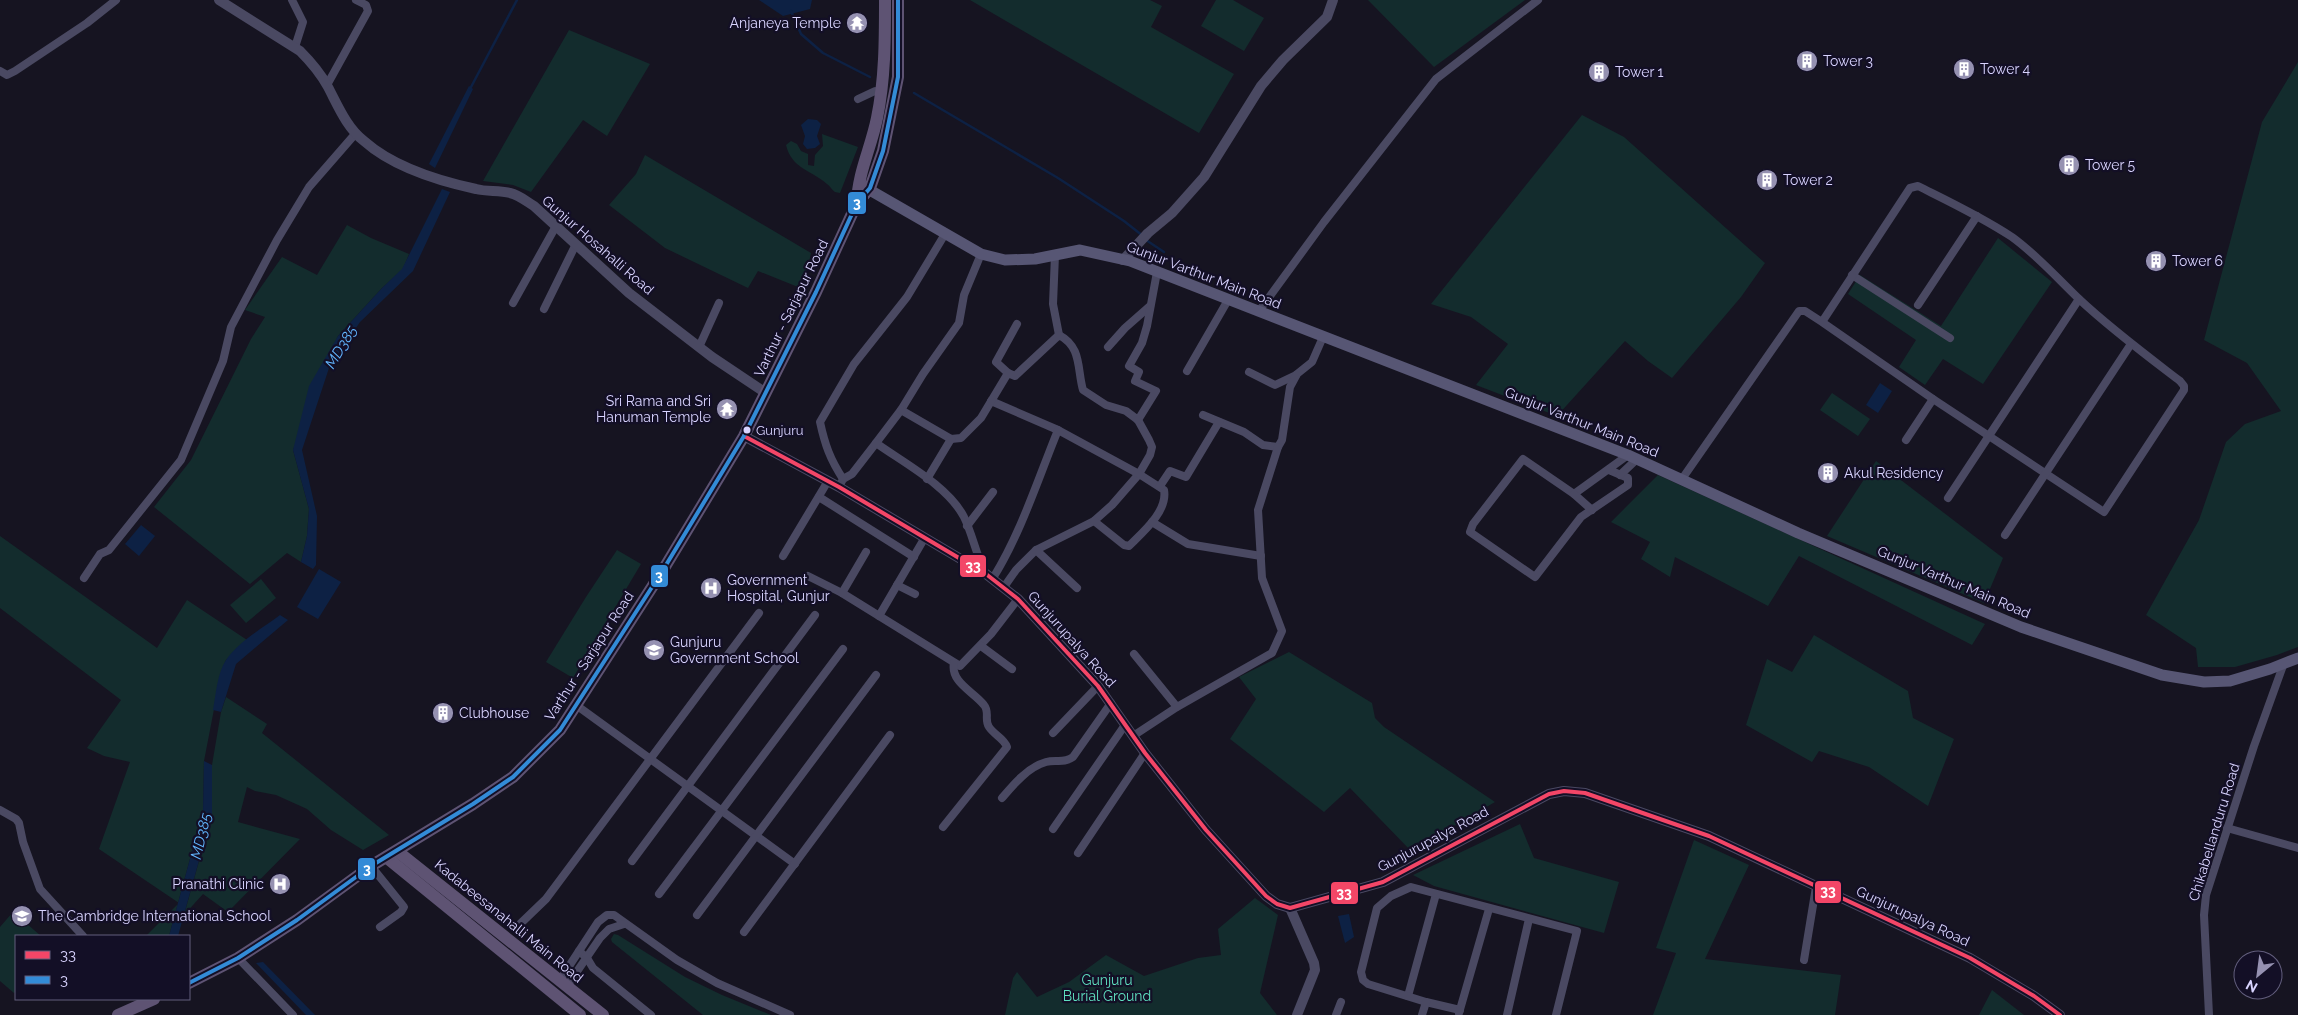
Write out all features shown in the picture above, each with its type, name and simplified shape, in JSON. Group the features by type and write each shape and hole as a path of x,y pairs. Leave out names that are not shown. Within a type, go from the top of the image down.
{"main road":[{"name":"Varthur - Sarjapur Road","path":"857,203 857,183 877,120 882,95 885,0"},
{"name":"Varthur - Sarjapur Road","path":"190,982 238,958 297,920 370,866 473,804 513,777 553,738 663,570 744,436 857,203 870,188 884,151 898,77 898,0"},
{"name":"Gunjur Varthur Main Road","path":"857,183 870,188 981,254 1005,260 1035,259 1080,250 1123,260 1157,272 1632,457 1798,533 2021,627 2162,674 2204,682 2230,681 2298,658"},
{"name":"Kadabeesanahalli Main Road","path":"392,854 564,983 603,1015"},
{"name":"Kadabeesanahalli Main Road","path":"392,854 580,1015"},
{"path":"118,1015 149,1000"}],"street":[{"path":"0,71 8,75 16,71 87,23 116,0"},
{"name":"Gunjur Hosahalli Road","path":"219,0 295,46 311,62 327,85 339,109 356,133 383,155 448,183 480,190 510,193 534,206 630,293 698,347 766,393"},
{"path":"292,0 303,22 295,46"},
{"path":"327,85 368,12 366,5 356,0"},
{"path":"1123,260 1144,237 1172,212 1204,177 1261,86 1283,60 1327,16 1333,0"},
{"path":"1259,311 1324,222 1436,79 1538,0"},
{"path":"858,99 874,91 882,95"},
{"path":"84,578 100,554 109,550 181,460 223,361 231,327 277,240 309,187 356,133"},
{"path":"1682,479 1798,312 1806,311 1933,399 2104,512 2184,390 2184,386 2180,381 2131,344 2079,299 2051,270 2012,238 1977,216 1918,186 1910,188 1822,322"},
{"path":"1918,306 1977,216"},
{"path":"513,303 556,226"},
{"path":"945,234 907,297 854,364 820,422 823,442 841,483 852,474 901,410 959,323 964,295 981,254"},
{"path":"544,309 576,244"},
{"path":"1004,587 1016,570 1036,550 1094,521 1112,505 1139,474 1152,448 1138,420 1126,411 1099,401 1083,390 1077,352 1059,335 1053,304 1056,255"},
{"path":"1138,420 1156,391 1135,381 1139,372 1128,366 1142,343 1148,326 1157,272"},
{"path":"1852,275 1950,338"},
{"path":"1948,498 2079,299"},
{"path":"1187,370 1228,300"},
{"path":"698,347 720,303"},
{"path":"1108,347 1125,328 1150,306"},
{"path":"1017,324 996,362 1008,373 1015,376 1059,335"},
{"path":"1249,372 1275,385 1297,374 1312,362 1323,337"},
{"path":"2005,535 2131,344"},
{"path":"901,410 951,439 961,438 981,418 1008,373"},
{"path":"1133,736 1177,707 1272,653 1282,631 1262,578 1258,510 1278,447 1282,440 1287,394 1297,374"},
{"path":"1906,440 1933,399"},
{"path":"991,401 1058,430 1139,474 1164,490 1165,496 1152,522 1128,546 1094,521"},
{"path":"1203,416 1244,432 1263,445 1278,447"},
{"path":"1160,486 1170,471 1186,477 1219,422"},
{"path":"876,443 927,479 950,498 964,516 990,576 1003,562 1058,430"},
{"name":"Gunjurupalya Road","path":"744,436 828,481 841,483 924,539 990,576 1018,599 1098,686 1145,753 1206,830 1256,885 1277,904 1290,908 1383,882 1549,794 1578,791 1603,798 1709,836 1970,958 2034,996 2060,1015"},
{"path":"927,479 951,439"},
{"path":"1574,494 1632,457"},
{"path":"1620,475 1632,457"},
{"path":"1592,510 1574,494 1523,459 1472,524 1470,532 1535,577 1582,517 1628,485 1628,478 1609,470"},
{"path":"783,556 828,481"},
{"path":"967,526 993,492"},
{"path":"819,497 914,557"},
{"path":"1152,522 1188,544 1261,556"},
{"path":"880,616 924,539"},
{"path":"1036,550 1077,588"},
{"path":"842,593 866,552"},
{"path":"1003,562 1016,570"},
{"path":"808,576 842,593 960,666 981,646 1018,599"},
{"path":"897,585 914,594"},
{"path":"520,924 546,899 759,613"},
{"path":"632,862 815,615"},
{"path":"981,646 1012,669"},
{"path":"659,894 843,649"},
{"path":"1134,654 1177,707"},
{"path":"944,827 1007,747 1005,742 989,727 985,706 955,675 954,663"},
{"name":"Chikabellanduru Road","path":"2209,1015 2204,906 2227,828 2284,663"},
{"path":"697,915 876,675"},
{"path":"1053,732 1098,686"},
{"path":"1002,798 1012,785 1034,768 1045,762 1067,762 1073,758 1111,703"},
{"path":"576,705 794,864"},
{"path":"1053,829 1125,725"},
{"path":"744,932 890,735"},
{"path":"1078,853 1145,753"},
{"path":"0,810 16,819 19,823 23,842 40,889 82,935"},
{"path":"2227,828 2298,848"},
{"path":"370,866 404,907 401,912 380,927"},
{"path":"1383,882 1391,896"},
{"path":"1489,909 1459,1012 1368,984 1363,980 1361,972 1377,908 1391,896 1411,887 1577,931 1556,1015"},
{"path":"1804,960 1816,887"},
{"path":"1408,996 1436,894"},
{"path":"1290,908 1314,963 1315,970 1298,1014"},
{"path":"564,983 579,951 598,922 607,916 614,915 624,924 677,960 717,983 790,1015"},
{"path":"1507,1015 1530,919"},
{"path":"564,983 587,958 609,928 624,924"},
{"path":"579,951 587,958 593,968 651,1015"},
{"path":"238,958 293,1015"},
{"path":"1336,1015 1341,1002"},
{"path":"1422,1015 1426,1002"}],"green space":[{"path":"970,0 1150,0 1162,6 1151,27 1234,74 1199,133"},
{"path":"1216,0 1233,0 1264,18 1244,51 1201,26"},
{"path":"1368,0 1525,0 1434,67"},
{"path":"569,30 650,64 607,136 583,120 531,192 513,185 483,181"},
{"path":"2298,62 2298,647 2235,667 2198,667 2196,648 2146,615 2199,520 2226,442 2245,424 2281,411 2247,363 2204,340 2262,122"},
{"path":"1582,115 1624,137 1765,263 1741,297 1672,378 1625,341 1557,416 1476,385 1508,344 1471,317 1431,304"},
{"path":"822,134 858,147 840,193 835,192 821,179 797,164 786,145 791,141 797,144 801,151 808,154 808,165 814,166 815,155 823,146"},
{"path":"645,155 811,253 803,289 758,271 748,288 665,248 609,205 636,174"},
{"path":"347,225 371,238 409,254 403,269 382,288 338,336 293,450 309,509 307,536 301,562 287,553 250,584 154,507 191,460 251,339 265,317 245,310 282,257 317,275"},
{"path":"1998,238 2052,282 1983,384 1943,359 1925,385 1899,367 1916,340 1848,294 1860,275 1941,326"},
{"path":"1832,393 1870,419 1858,436 1820,410"},
{"path":"1876,461 2003,558 1984,603 1827,536"},
{"path":"1658,475 1985,624 1972,645 1799,556 1768,606 1675,557 1670,577 1641,559 1650,542 1611,522"},
{"path":"0,536 157,648 187,600 247,640 226,660 221,673 204,761 203,811 178,902 99,849 130,762 104,756 87,748 121,700 0,608"},
{"path":"617,550 641,564 573,678 546,662"},
{"path":"261,579 276,598 246,623 230,605"},
{"path":"1814,635 1908,691 1913,718 1954,739 1928,806 1869,767 1819,751 1812,762 1746,725 1767,659 1792,672"},
{"path":"1289,652 1372,703 1375,718 1384,727 1495,802 1411,851 1350,788 1324,812 1230,739 1256,699 1239,677"},
{"path":"226,697 267,724 262,733 389,835 363,850 331,830 307,809 276,795 255,791 247,787 238,822 300,839 228,912 203,894 184,915 212,814 212,765 221,712"},
{"path":"1520,824 1534,858 1619,882 1604,933 1434,886 1413,875"},
{"path":"1694,840 1749,865 1705,959 1841,975 1835,1015 1653,1015 1676,953 1656,948"},
{"name":"Gunjuru Burial Ground","path":"1255,898 1278,915 1260,993 1277,1015 1005,1015 1013,978 1017,972 1037,997 1069,982 1106,955 1144,976 1198,958 1221,955 1218,929"},
{"path":"178,904 169,935 147,935"},
{"path":"13,912 40,935 15,935 14,993 0,981 0,927"},
{"path":"614,934 685,977 722,995 771,1015 703,1015 612,942 611,939"},
{"path":"1992,990 2024,1015 1979,1015"}],"water":[{"path":"759,0 812,0 810,9 783,16"},
{"path":"469,86 473,89 435,168 429,164"},
{"path":"808,119 817,120 821,124 817,136 820,144 815,148 807,149 803,144 805,136 801,125"},
{"path":"442,189 450,192 413,271 360,322 329,368 302,450 317,516 316,565 313,569 301,562 307,536 309,509 293,450 309,386 338,336 402,269"},
{"path":"1880,383 1892,391 1878,413 1866,405"},
{"path":"141,525 155,536 139,556 125,544"},
{"path":"319,569 341,582 318,619 297,607"},
{"path":"280,615 288,620 236,664 221,712 213,710 219,678 226,660 244,641"},
{"path":"204,761 212,765 212,814 178,935 169,935 203,811"},
{"path":"1349,914 1354,937 1345,943 1338,916"},
{"path":"263,962 315,1015 306,1015 256,963"}],"waterway":[{"name":"MD385","path":"470,89 517,0"},
{"path":"791,11 801,34 823,53 870,77"},
{"path":"914,93 1058,178 1124,221 1143,236"},
{"path":"1146,240 1164,252"}],"transit line":[{"name":"3","path":"190,982 238,958 297,920 371,866 473,804 513,777 560,730 663,570 744,436 816,292 857,203 870,188 883,151 898,77 898,0"},
{"name":"33","path":"744,436 839,487 986,574 1018,599 1098,686 1145,753 1206,830 1266,896 1277,904 1290,908 1383,882 1549,794 1564,791 1585,793 1709,836 1970,958 2034,996 2060,1015"}],"place":[{"name":"Anjaneya Temple","path":"857,23"},
{"name":"Tower 3","path":"1807,61"},
{"name":"Tower 4","path":"1964,69"},
{"name":"Tower 1","path":"1599,72"},
{"name":"Tower 5","path":"2069,165"},
{"name":"Tower 2","path":"1767,180"},
{"name":"Tower 6","path":"2156,261"},
{"name":"Sri Rama and Sri Hanuman Temple","path":"727,409"},
{"name":"Gunjuru","path":"747,430"},
{"name":"Akul Residency","path":"1828,473"},
{"name":"Government Hospital, Gunjur","path":"711,588"},
{"name":"Gunjuru Government School","path":"654,650"},
{"name":"Clubhouse","path":"443,713"},
{"name":"Pranathi Clinic","path":"280,884"},
{"name":"The Cambridge International School","path":"22,916"}]}
